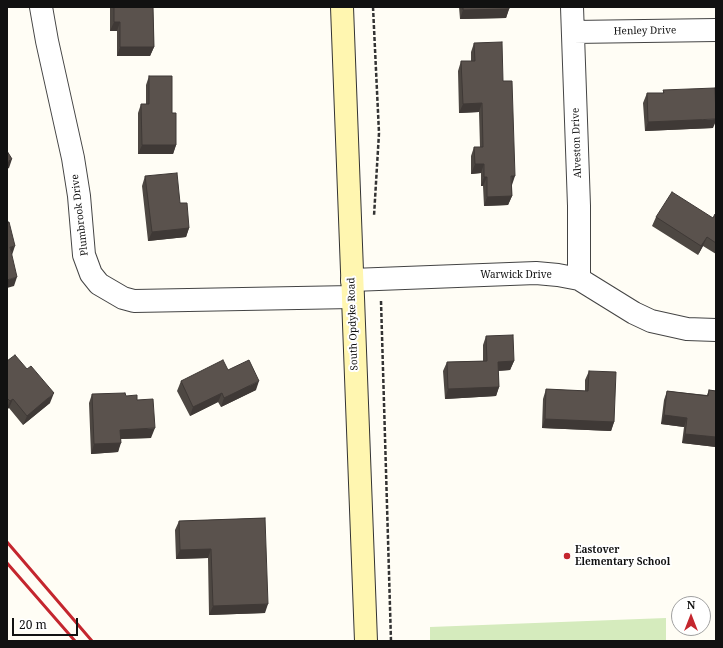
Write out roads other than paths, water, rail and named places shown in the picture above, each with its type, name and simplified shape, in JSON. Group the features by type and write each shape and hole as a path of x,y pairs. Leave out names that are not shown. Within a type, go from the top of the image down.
{"main road":[{"name":"South Opdyke Road","path":"342,7 366,641"}],"street":[{"name":"Plumbrook Drive","path":"41,7 73,158 79,196 84,256 91,274 99,284 122,298 134,301 352,288"},
{"name":"Alveston Drive","path":"572,7 580,279"},
{"name":"Henley Drive","path":"573,32 716,30"},
{"name":"Warwick Drive","path":"352,288 536,273 558,275 580,279 634,313 651,321 686,329 716,330"}],"railway":[{"path":"7,542 92,641"},
{"path":"7,563 75,641"}],"place":[{"name":"Eastover Elementary School","path":"567,556"}]}
